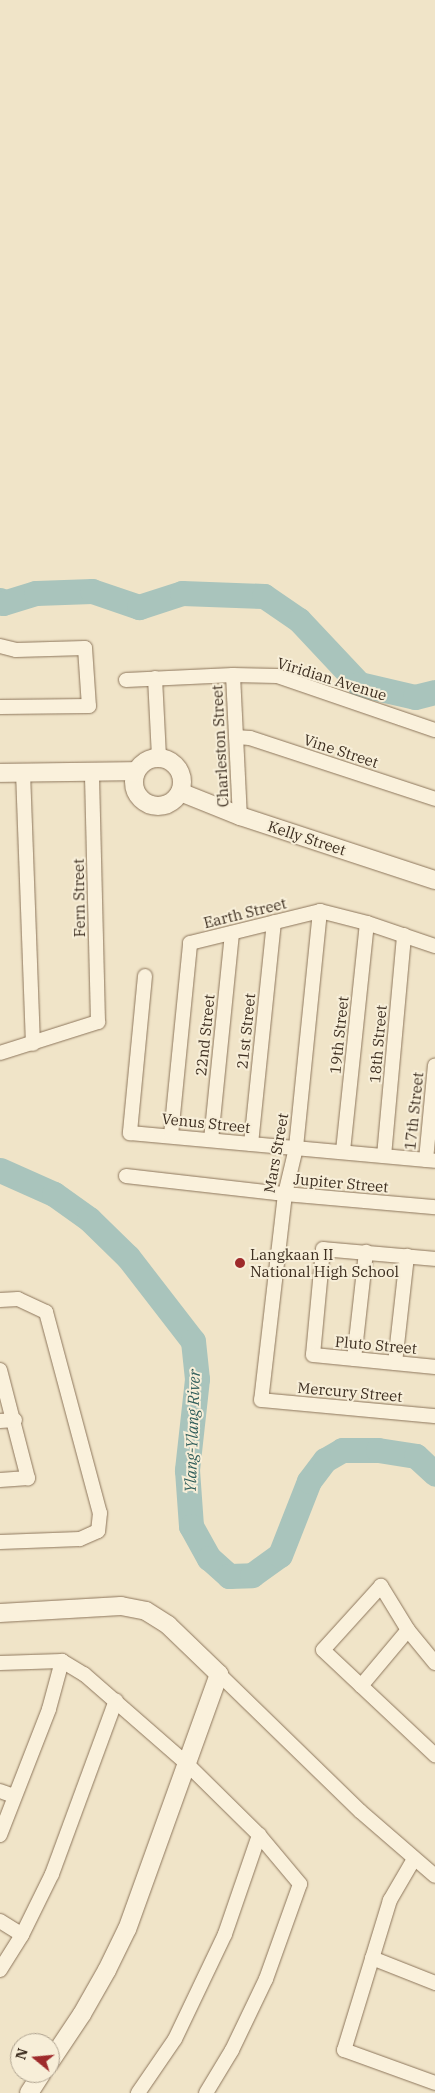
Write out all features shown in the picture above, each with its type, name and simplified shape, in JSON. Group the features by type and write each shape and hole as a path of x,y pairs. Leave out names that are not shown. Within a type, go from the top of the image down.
{"street":[{"path":"0,646 16,650 85,648 90,706 0,707"},
{"name":"Viridian Avenue","path":"126,680 233,675 277,676 435,730"},
{"name":"Charleston Street","path":"233,675 240,816"},
{"path":"155,678 159,758"},
{"name":"Vine Street","path":"236,738 250,738 435,799"},
{"path":"159,758 173,763 178,769 181,777 180,792 169,803 154,806 147,803 136,793 134,785 136,771 146,761 159,758"},
{"path":"0,773 136,771"},
{"path":"0,1053 32,1044 23,772"},
{"name":"Fern Street","path":"32,1044 98,1022 92,773"},
{"name":"Kelly Street","path":"180,792 240,816 435,880"},
{"path":"320,910 367,923 435,946"},
{"name":"Earth Street","path":"171,1136 190,943 320,910"},
{"name":"Mars Street","path":"261,1400 285,1194 296,1148 320,910"},
{"name":"21st Street","path":"251,1144 274,922"},
{"name":"19th Street","path":"343,1152 367,923"},
{"name":"22nd Street","path":"211,1140 232,933"},
{"name":"18th Street","path":"384,1156 404,935"},
{"name":"Venus Street","path":"145,976 130,1133 430,1160"},
{"name":"17th Street","path":"430,1160 435,1065"},
{"name":"Jupiter Street","path":"126,1176 285,1194 435,1207"},
{"name":"Pluto Street","path":"366,1252 323,1249 313,1355 435,1367"},
{"path":"354,1359 366,1252 435,1259"},
{"path":"394,1363 407,1256"},
{"path":"0,1300 18,1299 46,1312 100,1513 98,1531 80,1539 0,1542"},
{"path":"0,1370 15,1420 28,1478 0,1480"},
{"name":"Mercury Street","path":"261,1400 435,1416"},
{"path":"0,1421 15,1420"},
{"path":"434,1752 323,1650 381,1586 408,1630 435,1663"},
{"path":"0,1613 121,1606 146,1611 168,1625 360,1811 435,1876"},
{"path":"361,1686 408,1630"},
{"path":"0,1663 62,1661 84,1674 186,1763 258,1836 300,1884 266,1979 232,2050 206,2093"},
{"path":"0,1835 49,1709 62,1661"},
{"path":"60,2047 82,2014 107,1970 127,1928 219,1674"},
{"path":"0,1970 22,1935 52,1874 116,1700"},
{"path":"0,1791 14,1796"},
{"path":"138,2093 175,2039 225,1934 258,1836"},
{"path":"414,1859 390,1900 344,2050 435,2083"},
{"path":"0,1922 22,1935"},
{"path":"372,1958 435,1983"}],"waterway":[{"path":"0,600 3,603 36,593 92,591 139,607 182,593 264,596 299,620 359,684 415,697 435,692"},
{"name":"Ylang-Ylang River","path":"0,1170 54,1194 89,1219 128,1257 193,1341 197,1379 187,1470 191,1526 209,1558 229,1576 252,1575 280,1555 309,1481 325,1460 342,1450 378,1450 416,1456 435,1474"}],"place":[{"name":"Langkaan II National High School","path":"240,1263"}]}
